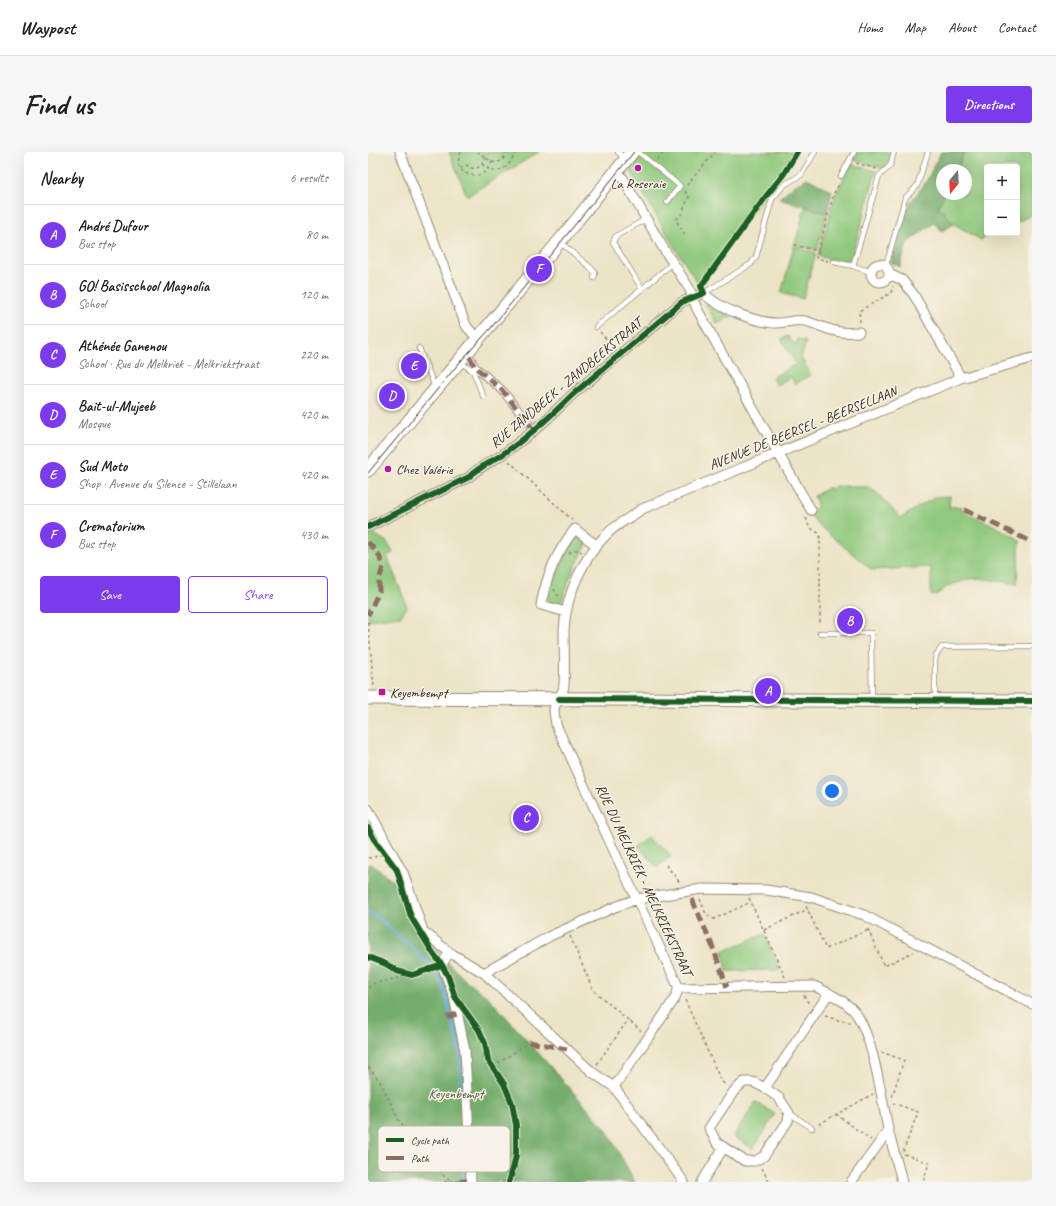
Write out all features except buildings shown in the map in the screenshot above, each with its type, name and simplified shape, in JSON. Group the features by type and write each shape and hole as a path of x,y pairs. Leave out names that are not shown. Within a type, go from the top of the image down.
{"main road":[{"path":"368,470 435,389 464,359 478,339 616,172 625,154"},
{"path":"371,694 559,699 1032,701"}],"street":[{"path":"400,152 466,323 478,339"},
{"path":"616,172 623,178 646,219 689,288 697,309 811,510"},
{"path":"892,275 886,280 879,282 873,278 873,268 878,264 885,265 888,267 892,275 902,280 914,295 961,378"},
{"path":"704,293 724,308 764,321 777,323 798,320 840,332 859,332"},
{"name":"RUE ZANDBEEK - ZANDBEEKSTRAAT","path":"368,527 469,477 503,454 534,430 572,395 682,302 704,293"},
{"name":"AVENUE DE BEERSEL - BEERSELLAAN","path":"559,699 564,687 564,629 566,612 574,585 578,575 597,546 610,532 625,520 642,510 961,378 1032,358"},
{"path":"464,359 471,359 474,366 502,390 534,430"},
{"path":"566,612 541,605 544,587 552,567 569,536 575,529 597,546"},
{"name":"RUE DU MELKRIEK - MELKRIEKSTRAAT","path":"559,699 554,709 556,725 679,988 674,1000 614,1088"},
{"path":"368,809 404,875 423,931 449,952 484,973 592,1072 614,1088 684,1182"},
{"path":"484,973 550,936 615,907 637,899 702,889 766,890 811,897 864,915 1032,1004"},
{"path":"449,952 442,965 454,997 465,1051 468,1126"},
{"path":"679,988 814,986 829,993 852,1009 861,1021 870,1048 888,1131 898,1152 902,1182"},
{"path":"765,1088 829,993"},
{"path":"744,1082 753,1082 765,1088 779,1098 789,1113 788,1120 764,1156 755,1161 746,1161 717,1143 709,1128 734,1091 744,1082"},
{"path":"851,1182 888,1131"},
{"path":"878,1145 886,1146 898,1152"},
{"path":"702,1182 724,1148"},
{"path":"471,1172 471,1182"}],"lane":[{"path":"638,152 680,186 667,202"},
{"path":"704,293 751,264 756,257 772,199 784,185 801,175 815,152"},
{"path":"841,176 854,152"},
{"path":"853,266 879,176 890,166 894,152"},
{"path":"885,265 888,260 905,198 917,186 928,152"},
{"path":"642,289 613,242 616,236 646,219"},
{"path":"559,241 592,268 595,273 594,278"},
{"path":"834,262 872,272"},
{"path":"596,327 673,263"},
{"path":"419,348 435,389"},
{"path":"464,359 473,371 483,396"},
{"path":"820,633 871,633 872,700"},
{"path":"935,701 935,661 936,655 942,647 1032,646"},
{"path":"789,1113 812,1128"}],"path":[{"path":"461,152 459,165 466,174 472,176 485,172 492,162"},
{"path":"478,152 492,162 500,162 505,157 505,152"},
{"path":"482,164 487,169 503,169 511,163 515,152"},
{"path":"654,164 664,152"},
{"path":"685,235 676,220 682,216 689,197 684,189 715,152"},
{"path":"460,167 467,165 470,169 475,169 480,167 486,158"},
{"path":"849,161 885,171"},
{"path":"834,262 816,258 834,193 841,180 841,176"},
{"path":"794,245 818,251"},
{"path":"859,332 859,310 891,293 892,275"},
{"path":"596,327 620,355"},
{"path":"503,454 572,519 575,529"},
{"path":"806,520 809,527 820,534 820,633"},
{"path":"566,552 571,553 578,550 584,553"},
{"path":"368,623 371,694"},
{"path":"368,858 391,851"},
{"path":"666,865 681,882 682,892"},
{"path":"745,889 789,986"},
{"path":"803,896 826,949 868,930"},
{"path":"700,898 706,914 714,919 751,902"},
{"path":"764,930 808,909"},
{"path":"864,915 868,930 884,966 924,946"},
{"path":"567,929 593,990 649,1038"},
{"path":"368,957 386,964 397,971 412,975"},
{"path":"368,988 375,983 412,975 430,969"},
{"path":"679,988 721,1081 734,1091"},
{"path":"464,1008 480,1030 485,1043 488,1060 504,1084 512,1103 516,1125 516,1156 509,1181 502,1182"},
{"path":"592,1072 628,1020"},
{"path":"493,1068 529,1042"},
{"path":"870,1048 904,1060 890,1102 918,1112 898,1152 929,1163 922,1182"},
{"path":"368,1067 379,1080 398,1119 403,1126"},
{"path":"812,1128 880,1091"},
{"path":"836,1114 878,1145"},
{"path":"755,1161 760,1164 769,1182"},
{"path":"441,1172 450,1181"},
{"path":"444,1182 459,1181"}],"green space":[{"path":"449,152 539,152 467,196"},
{"name":"La Roseraie","path":"645,152 795,152 699,285 672,243 630,170"},
{"path":"858,152 892,152 890,162 882,168 854,160"},
{"path":"941,152 964,152 959,164 936,164 936,200 942,200 938,206 954,224 942,231 934,223 907,243 900,267 891,262 909,204 926,182"},
{"path":"964,152 1032,152 1032,215 1020,221 1020,164 984,164 984,236 987,236 981,240 954,224 938,206 942,200 972,200 972,164 959,164"},
{"path":"851,164 876,171 851,260 829,259 818,256 835,196"},
{"path":"807,178 832,191 827,213 779,198"},
{"path":"805,207 827,213 817,250 795,244"},
{"path":"794,246 816,253 803,299 781,293"},
{"path":"709,302 732,316 717,324 709,310 712,309 710,305 707,307 705,304"},
{"path":"788,336 791,342 796,344 798,339 806,342 801,358 811,375 795,384 791,377 776,385 772,378 796,364 781,339"},
{"path":"835,486 869,487 877,493 901,518 935,497 950,496 949,507 962,507 961,510 1020,540 1017,584 979,578 969,579 948,586 935,596 931,595 931,567 872,570 817,524 812,516 810,517 808,514 817,506 814,496 829,487 830,491"},
{"path":"371,532 387,542 393,553 387,556 407,607 401,616 368,620 368,534"},
{"path":"576,537 587,544 571,575 561,603 551,603 547,599 550,586"},
{"path":"652,835 671,856 657,868 638,846"},
{"name":"Keyenbempt","path":"368,864 373,865 405,891 424,937 464,979 490,999 606,1129 635,1182 368,1182"},
{"path":"764,934 780,970 727,971 723,951"},
{"path":"756,1102 775,1114 753,1149 733,1136"}],"waterway":[{"path":"368,912 381,920 437,971 447,998 450,1016 460,1051 462,1126"},
{"path":"464,1172 464,1182"}],"tram line":[{"path":"368,473 460,362 491,328 634,152"}],"marked path":[{"path":"469,357 474,366 502,390 534,430"},
{"path":"964,510 1032,542"},
{"path":"368,542 379,555 383,567 379,580 379,591 368,615"},
{"path":"692,899 712,945 727,987"},
{"path":"447,1017 457,1014"},
{"path":"529,1042 567,1049"},
{"path":"459,1181 467,1181"}],"cycle path":[{"path":"368,527 469,477 481,467 503,454 539,426 572,395 682,302 704,293 701,286 783,175 797,152"},
{"path":"559,699 1032,701"},
{"path":"368,828 374,839 397,870 411,917 442,965 448,976 455,997 479,1030 485,1043 488,1060 504,1084 512,1103 516,1125 516,1155 509,1182"},
{"path":"368,957 386,964 397,971 412,975 442,965"}],"place":[{"name":"La Roseraie","path":"638,168"},
{"name":"Crematorium","path":"539,269"},
{"name":"Sud Moto","path":"414,366"},
{"name":"Bait-ul-Mujeeb","path":"392,396"},
{"name":"Chez Valérie","path":"388,469"},
{"name":"GO! Basisschool Magnolia","path":"850,621"},
{"name":"André Dufour","path":"768,691"},
{"name":"Keyembempt","path":"382,692"},
{"name":"Athénée Ganenou","path":"526,818"}]}
